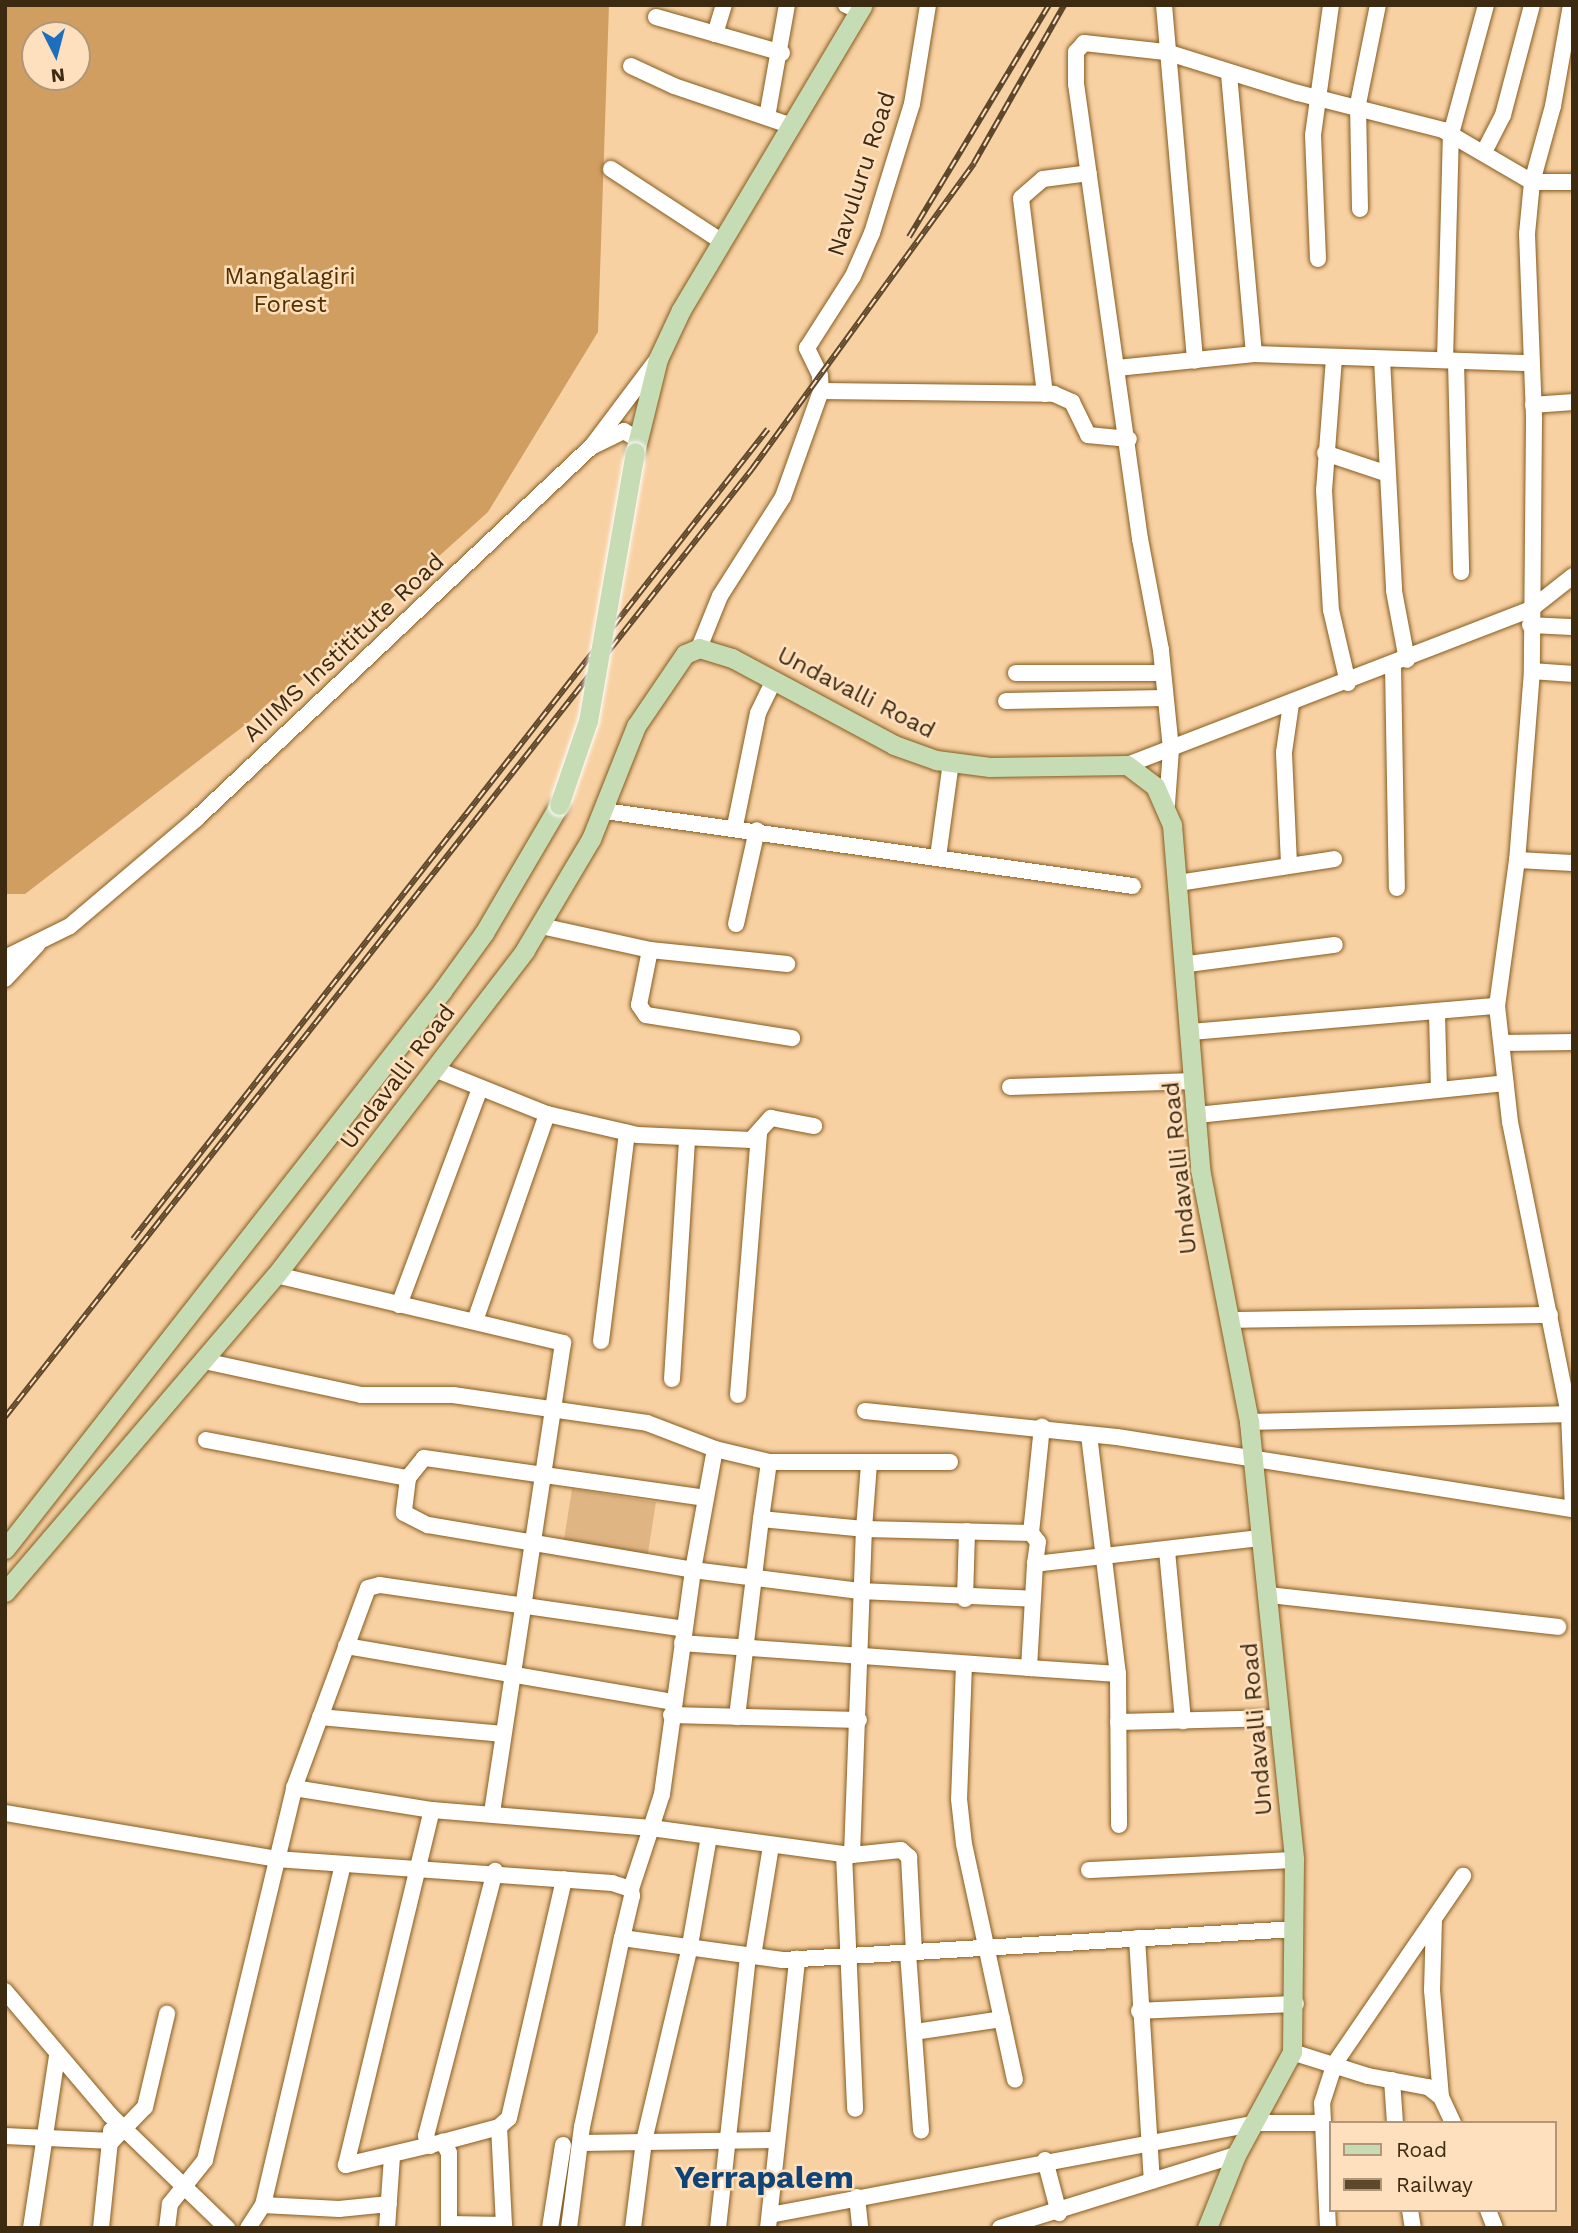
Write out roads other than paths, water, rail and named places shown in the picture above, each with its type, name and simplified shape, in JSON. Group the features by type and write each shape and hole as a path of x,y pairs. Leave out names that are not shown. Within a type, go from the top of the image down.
{"main road":[{"path":"5,1549 442,991 484,933 559,806 588,721 636,446 658,359 721,241 792,126 857,7"},
{"name":"Undavalli Road","path":"5,1592 276,1275 437,1070 541,926 605,811 636,726 678,660 699,648 774,680 894,745 951,762 990,767 1126,765"},
{"path":"1126,765 1155,786 1167,804"},
{"name":"Undavalli Road","path":"1167,804 1188,964 1196,1115 1208,1221 1249,1422 1269,1595 1294,1860 1296,2004 1292,2052 1236,2155 1207,2228"}],"street":[{"path":"715,34 724,5"},
{"path":"767,117 782,53 787,5"},
{"name":"Navuluru Road","path":"821,391 820,374 807,348 853,276 872,233 912,104 928,5"},
{"path":"1164,5 1195,362"},
{"path":"1318,259 1312,169 1317,96 1331,5"},
{"path":"1360,209 1358,104 1377,5"},
{"path":"1461,572 1450,361 1451,134 1486,5"},
{"path":"1484,152 1503,115 1532,5"},
{"path":"865,1411 1042,1427 1573,1509 1571,1414 1505,1083 1497,1006 1517,860 1532,671 1533,405 1527,234 1532,181 1553,106 1571,5"},
{"path":"656,17 782,53"},
{"path":"1167,804 1171,749 1129,439 1076,85 1079,46 1166,52 1229,74 1358,104 1451,134 1532,181 1573,182"},
{"path":"631,66 792,126"},
{"path":"1229,74 1254,354"},
{"path":"611,169 721,241"},
{"path":"1045,394 1021,198 1043,179 1089,173"},
{"path":"1117,368 1254,354 1531,363"},
{"path":"1334,358 1325,453 1331,610 1348,683"},
{"name":"AIIIMS Instititute Road","path":"5,958 37,946 70,926 196,819 592,446 658,359"},
{"path":"1382,359 1400,663 1397,888"},
{"path":"699,648 715,606 783,497 821,391 1045,394 1072,402 1088,435 1129,439"},
{"path":"1533,405 1573,402"},
{"path":"592,446 624,431 636,446"},
{"path":"1325,453 1388,474"},
{"path":"1126,765 1531,617 1573,576"},
{"path":"1531,617 1573,627"},
{"path":"1532,671 1573,674"},
{"path":"1016,673 1162,673"},
{"path":"735,827 758,713 774,680"},
{"path":"1006,701 1164,698"},
{"path":"1289,864 1284,752 1291,705"},
{"path":"938,857 951,762"},
{"path":"605,811 757,830 1133,886"},
{"path":"736,924 757,830"},
{"path":"1178,883 1335,859"},
{"path":"1517,860 1573,863"},
{"path":"541,926 650,950 786,964"},
{"path":"1188,964 1335,945"},
{"name":"AIIIMS Instititute Road","path":"5,979 37,946"},
{"path":"650,950 639,1005 646,1015 792,1038"},
{"path":"1191,1032 1437,1014 1497,1006"},
{"path":"1437,1014 1439,1089"},
{"path":"1502,1043 1573,1042"},
{"path":"437,1070 547,1114 627,1133 687,1141 751,1140 771,1118 814,1126"},
{"path":"1010,1087 1194,1082"},
{"path":"1196,1115 1505,1083"},
{"path":"399,1305 480,1088"},
{"path":"476,1318 547,1114"},
{"path":"601,1341 627,1133"},
{"path":"738,1395 759,1134"},
{"path":"672,1379 687,1141"},
{"path":"276,1275 399,1305 476,1318 561,1340 557,1410 492,1812"},
{"path":"1230,1320 1550,1315"},
{"path":"204,1361 361,1395 453,1395 647,1423 715,1450 769,1462 950,1462"},
{"path":"1249,1422 1571,1414"},
{"path":"1029,1668 1038,1542 1031,1533 1042,1427"},
{"path":"1089,1436 1118,1674 1119,1825"},
{"path":"206,1440 408,1478"},
{"path":"569,2228 581,2143 631,1889 662,1794 692,1570 715,1450"},
{"path":"706,1498 544,1478 424,1458 408,1478 404,1513 428,1525 756,1581 965,1599 1032,1599"},
{"path":"737,1717 769,1462"},
{"path":"855,2109 847,1957 848,1854 859,1720 860,1591 869,1464"},
{"path":"761,1519 864,1529 1031,1533"},
{"path":"965,1599 967,1531"},
{"path":"1035,1564 1104,1560 1261,1538"},
{"path":"1167,1551 1183,1721"},
{"path":"167,2228 170,2204 183,2183 205,2161 294,1788 346,1646 374,1585 526,1606 746,1648 858,1658 1118,1674"},
{"path":"1269,1595 1558,1627"},
{"path":"346,1646 513,1673 672,1708 737,1717 859,1720"},
{"path":"964,1664 958,1800 985,1948 1015,2080"},
{"path":"320,1717 503,1734"},
{"path":"1118,1722 1280,1718"},
{"path":"294,1788 432,1810 492,1812 651,1828 771,1846 848,1854 908,1854 921,2131"},
{"path":"432,1810 416,1866 346,2165 392,2157 499,2127 509,2118 564,1879"},
{"path":"5,1813 276,1859 343,1865 495,1871 631,1889"},
{"path":"633,2228 644,2141 689,1951 709,1836"},
{"path":"718,2228 725,2144 751,1956 771,1846"},
{"path":"1089,1870 1294,1860"},
{"path":"248,2228 263,2205 343,1865"},
{"path":"495,1871 426,2136 449,2153 449,2226 505,2225 499,2127"},
{"path":"1328,2228 1322,2123 1335,2063 1463,1876"},
{"path":"1434,1919 1432,1990 1441,2097 1451,2121"},
{"path":"622,1938 689,1951 797,1959 1295,1929"},
{"path":"1137,1938 1139,2011 1152,2181"},
{"path":"797,1959 774,2140 769,2221 790,2220 857,2197 1149,2141 1255,2123 1322,2123"},
{"path":"5,1992 57,2057 110,2115 227,2228"},
{"path":"1139,2011 1296,2004"},
{"path":"5,2136 112,2141 127,2130 145,2107 154,2083 167,2014"},
{"path":"915,2032 1002,2019"},
{"path":"1292,2052 1392,2080 1428,2087 1441,2097"},
{"path":"31,2228 57,2057"},
{"path":"1392,2080 1395,2121"},
{"path":"102,2228 112,2141 110,2115"},
{"path":"581,2143 644,2141 725,2144 774,2140"},
{"path":"550,2228 563,2145"},
{"path":"1002,2227 1063,2218 1152,2181 1236,2155"},
{"path":"387,2228 392,2157"},
{"path":"1045,2160 1063,2218"},
{"path":"857,2197 860,2228"},
{"path":"263,2205 339,2209 389,2204"}],"railway":[{"path":"909,237 1049,5"},
{"path":"5,1417 752,469 974,163 1064,5"},
{"path":"133,1239 768,429"}],"district":[{"name":"Yerrapalem","path":"764,2177"}],"park label":[{"name":"Mangalagiri Forest","path":"290,291"}]}
